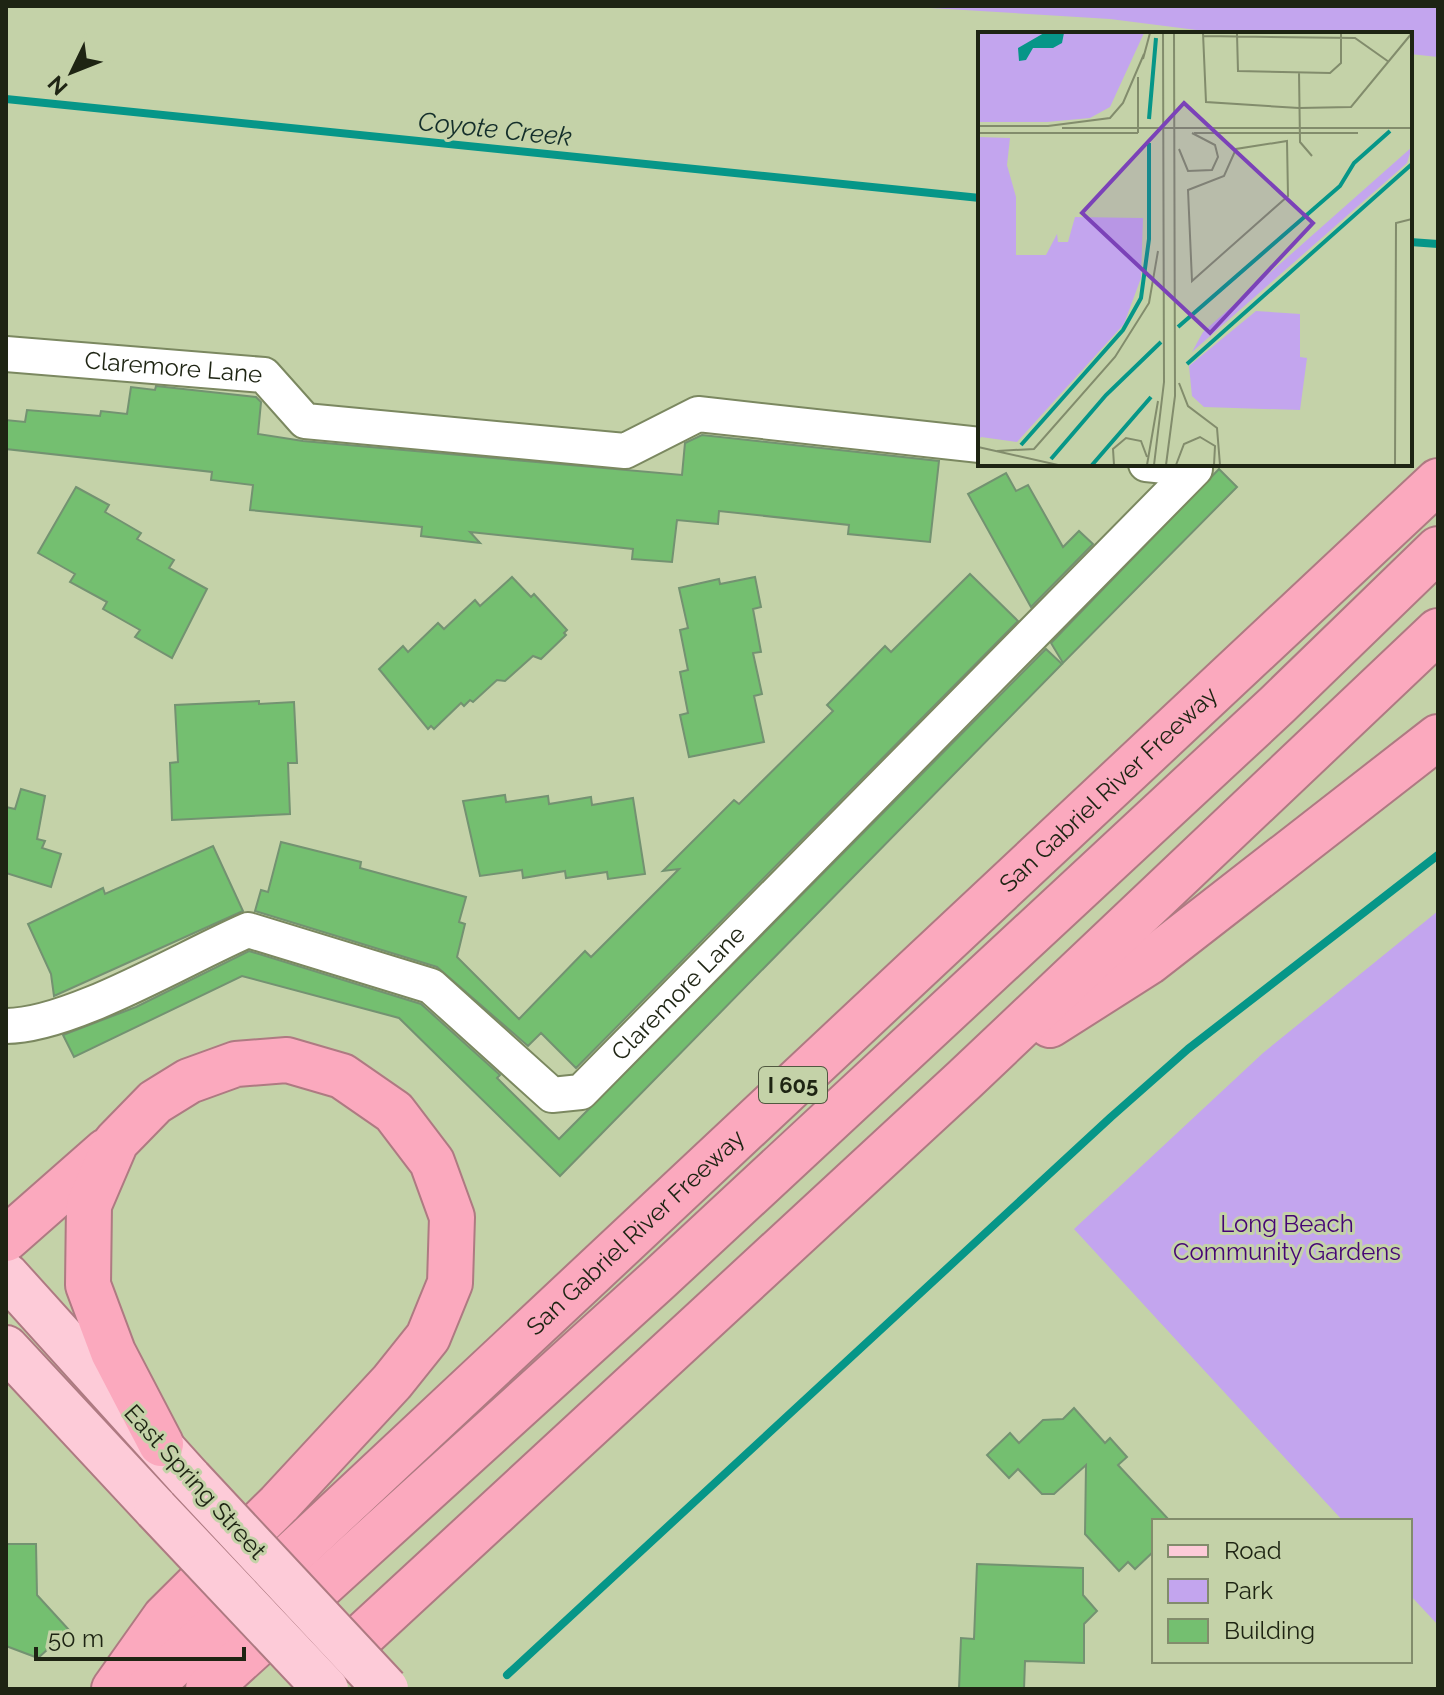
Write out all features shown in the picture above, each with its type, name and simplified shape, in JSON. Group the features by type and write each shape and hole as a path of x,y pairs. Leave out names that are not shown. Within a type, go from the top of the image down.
{"highway":[{"name":"San Gabriel River Freeway","path":"148,1689 1438,481"},
{"name":"I 605","path":"208,1689 658,1280 1277,705 1438,549"},
{"name":"I 605","path":"244,1689 906,1078 1438,577"},
{"path":"304,1689 964,1080 1438,631"},
{"path":"964,1080 1149,962 1438,737"},
{"path":"6,1239 116,1142 155,1102 189,1081 236,1064 287,1060 342,1076 394,1112 432,1162 452,1217 450,1283 428,1337 392,1382 279,1504 165,1617 114,1689"},
{"path":"116,1142 89,1205 88,1285 113,1352 161,1444"}],"main road":[{"name":"East Spring Street","path":"6,1275 386,1689"},
{"name":"East Spring Street","path":"6,1348 326,1689"}],"street":[{"name":"Claremore Lane","path":"6,354 264,375 305,421 625,451 698,414 978,445"},
{"name":"Claremore Lane","path":"6,1026 28,1026 87,1005 248,930 431,986 552,1095 581,1092 1195,469 1166,466"}],"green space":[{"path":"898,6 1438,6 1438,57 1412,54 1412,32 1212,32 1110,19"},
{"name":"Long Beach Community Gardens","path":"1438,911 1438,1625 1412,1597 1412,1519 1341,1519 1074,1229 1263,1053"}],"building":[{"path":"156,386 256,397 261,402 258,434 303,441 682,475 685,443 702,435 939,461 930,542 848,534 849,525 719,511 718,524 677,520 672,562 632,559 633,549 470,532 480,543 421,536 422,527 250,510 253,485 211,480 212,472 6,449 6,420 25,422 27,410 100,416 101,411 127,414 131,387 155,390"},
{"path":"1219,469 1237,487 1063,663 1051,643"},
{"path":"1006,473 1016,491 1028,485 1063,547 1079,531 1093,544 1031,607 968,494"},
{"path":"76,487 109,505 105,512 141,533 137,539 174,560 169,568 207,589 172,658 135,637 140,630 103,609 107,602 70,582 75,574 38,553"},
{"path":"970,574 1018,621 576,1068 541,1033 528,1046 437,967 255,911 261,890 268,892 281,842 361,862 360,868 466,897 459,922 465,924 457,957 519,1019 585,951 591,957 679,869 663,871 734,800 739,804 833,711 827,705 885,646 891,652"},
{"path":"512,577 531,597 534,594 567,630 566,635 541,659 533,656 505,681 497,680 473,702 470,700 464,706 461,703 434,729 431,726 428,729 379,669 403,646 408,652 438,623 444,629 475,600 480,606"},
{"path":"755,577 761,607 753,609 761,652 753,653 762,694 754,696 764,742 689,757 680,715 688,713 680,672 688,670 680,630 688,628 679,588 719,579 720,584"},
{"path":"1046,649 1062,664 560,1176 399,1018 242,976 74,1057 63,1035 136,1007 249,951 421,1004 500,1075 497,1078 559,1139"},
{"path":"259,701 259,704 294,702 297,763 288,763 290,814 172,820 170,763 178,762 175,705"},
{"path":"21,789 45,796 37,839 45,841 42,848 61,854 51,887 6,873 6,807 15,809"},
{"path":"505,795 506,802 548,796 549,804 591,797 592,805 633,798 645,874 608,879 607,872 566,878 565,871 523,878 522,870 480,876 463,801"},
{"path":"213,846 243,911 54,996 51,974 28,924 103,888 105,894"},
{"path":"1074,1408 1105,1443 1110,1438 1127,1457 1118,1465 1168,1519 1152,1519 1152,1553 1135,1569 1128,1562 1119,1571 1085,1534 1086,1465 1054,1494 1042,1494 1018,1469 1009,1478 987,1455 1010,1433 1019,1443 1043,1420 1063,1419"},
{"path":"6,1544 36,1544 37,1595 69,1630 38,1658 6,1646"},
{"path":"977,1564 1083,1568 1083,1595 1097,1611 1084,1624 1084,1663 1025,1661 1024,1689 959,1689 961,1638 974,1639"}],"waterway":[{"name":"Coyote Creek","path":"6,99 978,198"},
{"name":"Coyote Creek","path":"1412,242 1438,244"},
{"path":"507,1675 1188,1049 1438,855"}]}
